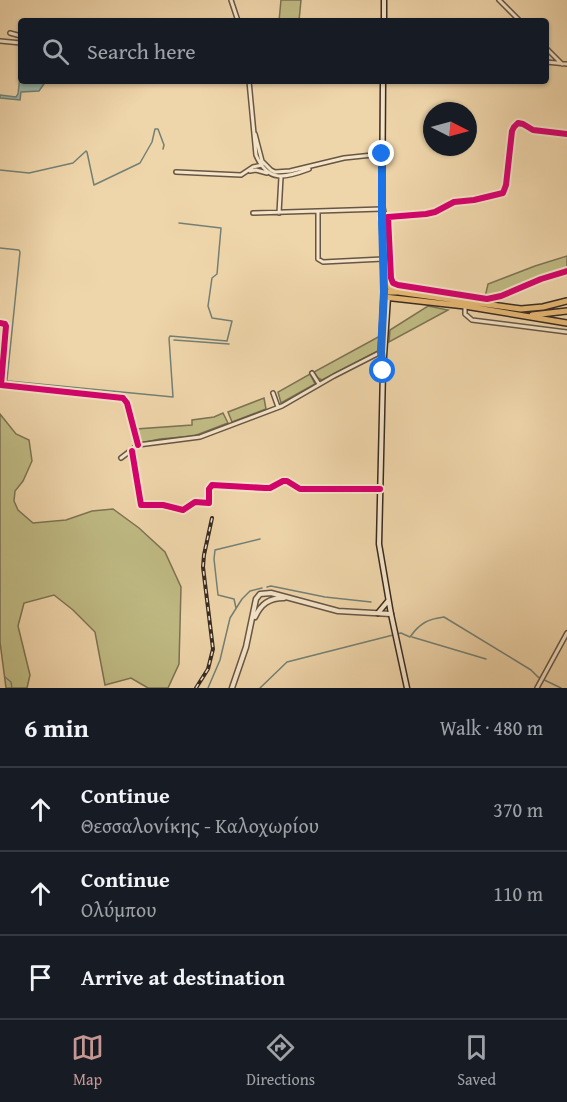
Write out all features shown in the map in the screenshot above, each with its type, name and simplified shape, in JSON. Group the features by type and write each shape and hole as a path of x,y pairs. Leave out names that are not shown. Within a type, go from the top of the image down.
{"highway":[{"path":"388,284 392,290 398,292 521,309 543,308 567,300"},
{"path":"386,294 398,292"},
{"path":"386,294 567,323"},
{"path":"519,316 567,311"}],"main road":[{"path":"384,0 384,18"},
{"path":"383,84 382,207 385,217 388,284 382,337 379,544 388,601 408,688"},
{"path":"383,371 386,332 383,259 385,217"},
{"path":"231,688 242,661 256,599 260,594 267,593 350,613 391,612"},
{"path":"251,626 264,603 275,598 292,599"},
{"path":"376,613 384,608 388,601"}],"street":[{"path":"231,0 236,18"},
{"path":"499,0 517,18"},
{"path":"9,33 18,35"},
{"path":"0,41 18,43"},
{"path":"549,51 561,64"},
{"path":"549,62 567,64"},
{"path":"249,84 257,163 255,169"},
{"path":"567,134 533,130 518,123 512,131 506,185 503,193 454,202 426,214 385,217 392,278 393,282 399,285 487,299 567,271"},
{"path":"255,134 261,163 275,172 344,158 382,154"},
{"path":"256,155 269,174"},
{"path":"176,172 241,175 255,169 261,163"},
{"path":"255,169 281,177 322,164"},
{"path":"279,213 281,177"},
{"path":"253,213 318,212 382,207"},
{"path":"318,212 318,260 323,262 383,259"},
{"path":"398,292 399,285"},
{"path":"465,306 465,314 472,321 567,332"},
{"path":"0,323 6,325 1,385 123,398 127,403 138,446"},
{"path":"121,458 138,446 200,437 286,404 383,349"},
{"path":"312,374 319,384"},
{"path":"273,393 278,407"},
{"path":"132,451 141,505 183,510 195,502 209,503 209,489 212,485 265,488 287,481 300,489 380,489"},
{"path":"537,688 567,633"}],"shaded area":[{"path":"281,0 301,0 299,18 279,18"},
{"path":"19,84 44,84 39,91 21,92 20,100 0,98 0,95 16,97"},
{"path":"567,256 567,269 485,297 488,284"},
{"path":"428,306 448,310 389,342 390,330"},
{"path":"380,336 381,348 378,351 322,380 314,372"},
{"path":"310,374 315,384 281,403 278,392"},
{"path":"264,398 266,409 232,422 228,412"},
{"path":"223,413 228,423 194,436 139,442 136,429 192,425 192,420 214,417"},
{"path":"0,414 16,434 29,440 32,461 23,481 15,491 14,501 18,510 33,523 66,520 92,511 113,509 139,528 165,552 181,587 179,664 168,688 148,688 131,678 105,685 95,632 54,595 24,603 18,626 30,675 27,688 6,688 0,642"}],"waterway":[{"path":"0,170 29,173 73,163 86,151 94,185 140,163 152,142 155,129 158,129 164,145 163,149"},
{"path":"0,248 20,252 8,381 173,397 170,336 227,341 232,321 212,318 208,306 212,278 217,274 221,228 179,223"},
{"path":"174,340 229,344"},
{"path":"236,608 234,599 218,595 215,550 260,539"},
{"path":"267,587 371,602"},
{"path":"208,688 220,660 230,618 250,591 262,588"},
{"path":"260,688 287,662 401,633 410,637 417,628 425,623 444,617 531,670 538,677 561,688"},
{"path":"412,637 486,659"},
{"path":"5,677 11,682 12,688"}],"railway":[{"path":"196,688 208,669 213,649 203,567 212,518"}],"cycle path":[{"path":"388,217 426,214 454,202 503,193 506,185 512,131 518,123 533,130 567,134"},
{"path":"382,218 388,217 391,278 393,283 398,285 487,299 567,271"},
{"path":"0,323 6,326 1,385 123,398 127,403 138,445"},
{"path":"132,451 141,505 163,505 183,510 195,502 209,503 209,489 212,485 270,488 287,481 300,489 380,489"}],"route":[{"path":"382,154 384,292 381,352 383,371"}]}
